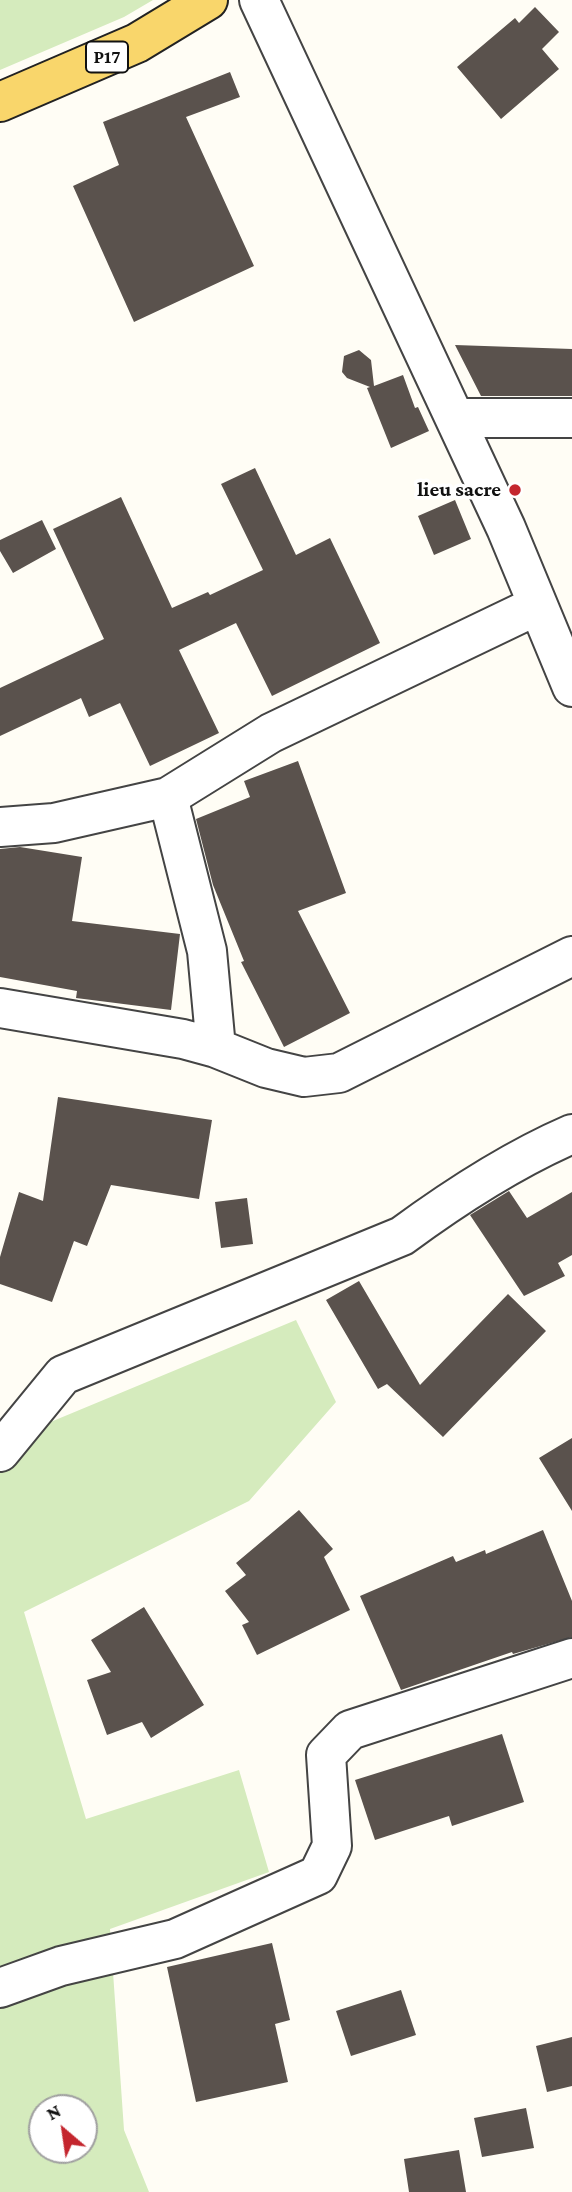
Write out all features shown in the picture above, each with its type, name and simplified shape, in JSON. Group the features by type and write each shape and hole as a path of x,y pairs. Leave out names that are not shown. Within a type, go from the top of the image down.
{"main road":[{"name":"P17","path":"0,103 137,43 208,0"}],"street":[{"path":"259,0 455,418 572,687"},
{"path":"455,418 572,418"},
{"path":"0,827 54,823 168,797 271,733 538,604"},
{"path":"168,797 207,951 216,1048"},
{"path":"0,1008 183,1039 216,1048 266,1068 303,1077 339,1073 572,956"},
{"path":"0,1452 63,1375 402,1236 442,1206 543,1147 572,1134"},
{"path":"0,1988 61,1966 175,1939 318,1875 332,1846 326,1755 350,1730 572,1658"}],"green space":[{"path":"0,0 153,0 124,17 0,70"},
{"path":"296,1320 336,1402 249,1501 24,1612 86,1819 239,1770 269,1872 110,1929 124,2130 149,2192 0,2192 0,1443"}],"building":[{"path":"535,7 559,32 542,49 559,69 501,119 457,67 515,18 519,23"},
{"path":"230,72 240,97 186,117 254,266 134,322 73,186 119,165 103,122"},
{"path":"455,345 572,349 572,396 481,396"},
{"path":"359,350 371,360 374,386 403,375 415,408 418,407 429,431 391,448 367,388 370,387 347,378 342,372 344,356"},
{"path":"255,468 296,555 330,538 380,643 272,696 236,623 179,650 219,733 150,766 120,703 89,717 81,698 0,736 0,688 104,639 53,529 121,497 172,608 208,592 210,595 263,570 221,484"},
{"path":"455,500 471,539 434,555 418,516"},
{"path":"42,520 56,549 13,573 0,551 0,540"},
{"path":"298,761 346,893 298,911 350,1013 284,1047 241,962 244,961 213,885 196,819 250,797 244,781"},
{"path":"20,847 82,857 72,921 180,934 171,1010 76,998 77,991 0,977 0,849"},
{"path":"58,1097 212,1120 199,1199 111,1185 87,1246 74,1241 52,1302 0,1284 0,1257 19,1192 43,1201"},
{"path":"509,1191 527,1218 572,1192 572,1255 558,1263 565,1276 524,1296 470,1215"},
{"path":"247,1198 253,1244 221,1248 215,1202"},
{"path":"359,1281 420,1385 508,1294 546,1331 443,1437 387,1384 378,1389 326,1300"},
{"path":"572,1438 572,1511 539,1458"},
{"path":"299,1510 333,1549 324,1557 350,1610 257,1655 242,1625 249,1622 225,1591 246,1575 236,1563"},
{"path":"543,1530 572,1601 572,1637 513,1654 512,1652 401,1690 360,1596 453,1556 456,1562 485,1550 486,1554"},
{"path":"144,1607 204,1705 151,1738 142,1722 107,1735 87,1680 111,1672 91,1640"},
{"path":"502,1734 524,1802 452,1826 449,1816 375,1840 355,1780"},
{"path":"272,1943 290,2020 275,2024 288,2082 196,2102 167,1967"},
{"path":"401,1990 416,2035 351,2056 336,2011"},
{"path":"572,2037 572,2086 547,2092 536,2046"},
{"path":"526,2108 534,2148 482,2157 474,2118"},
{"path":"459,2150 466,2192 409,2192 404,2159"}],"place":[{"name":"lieu sacre","path":"515,490"}]}
